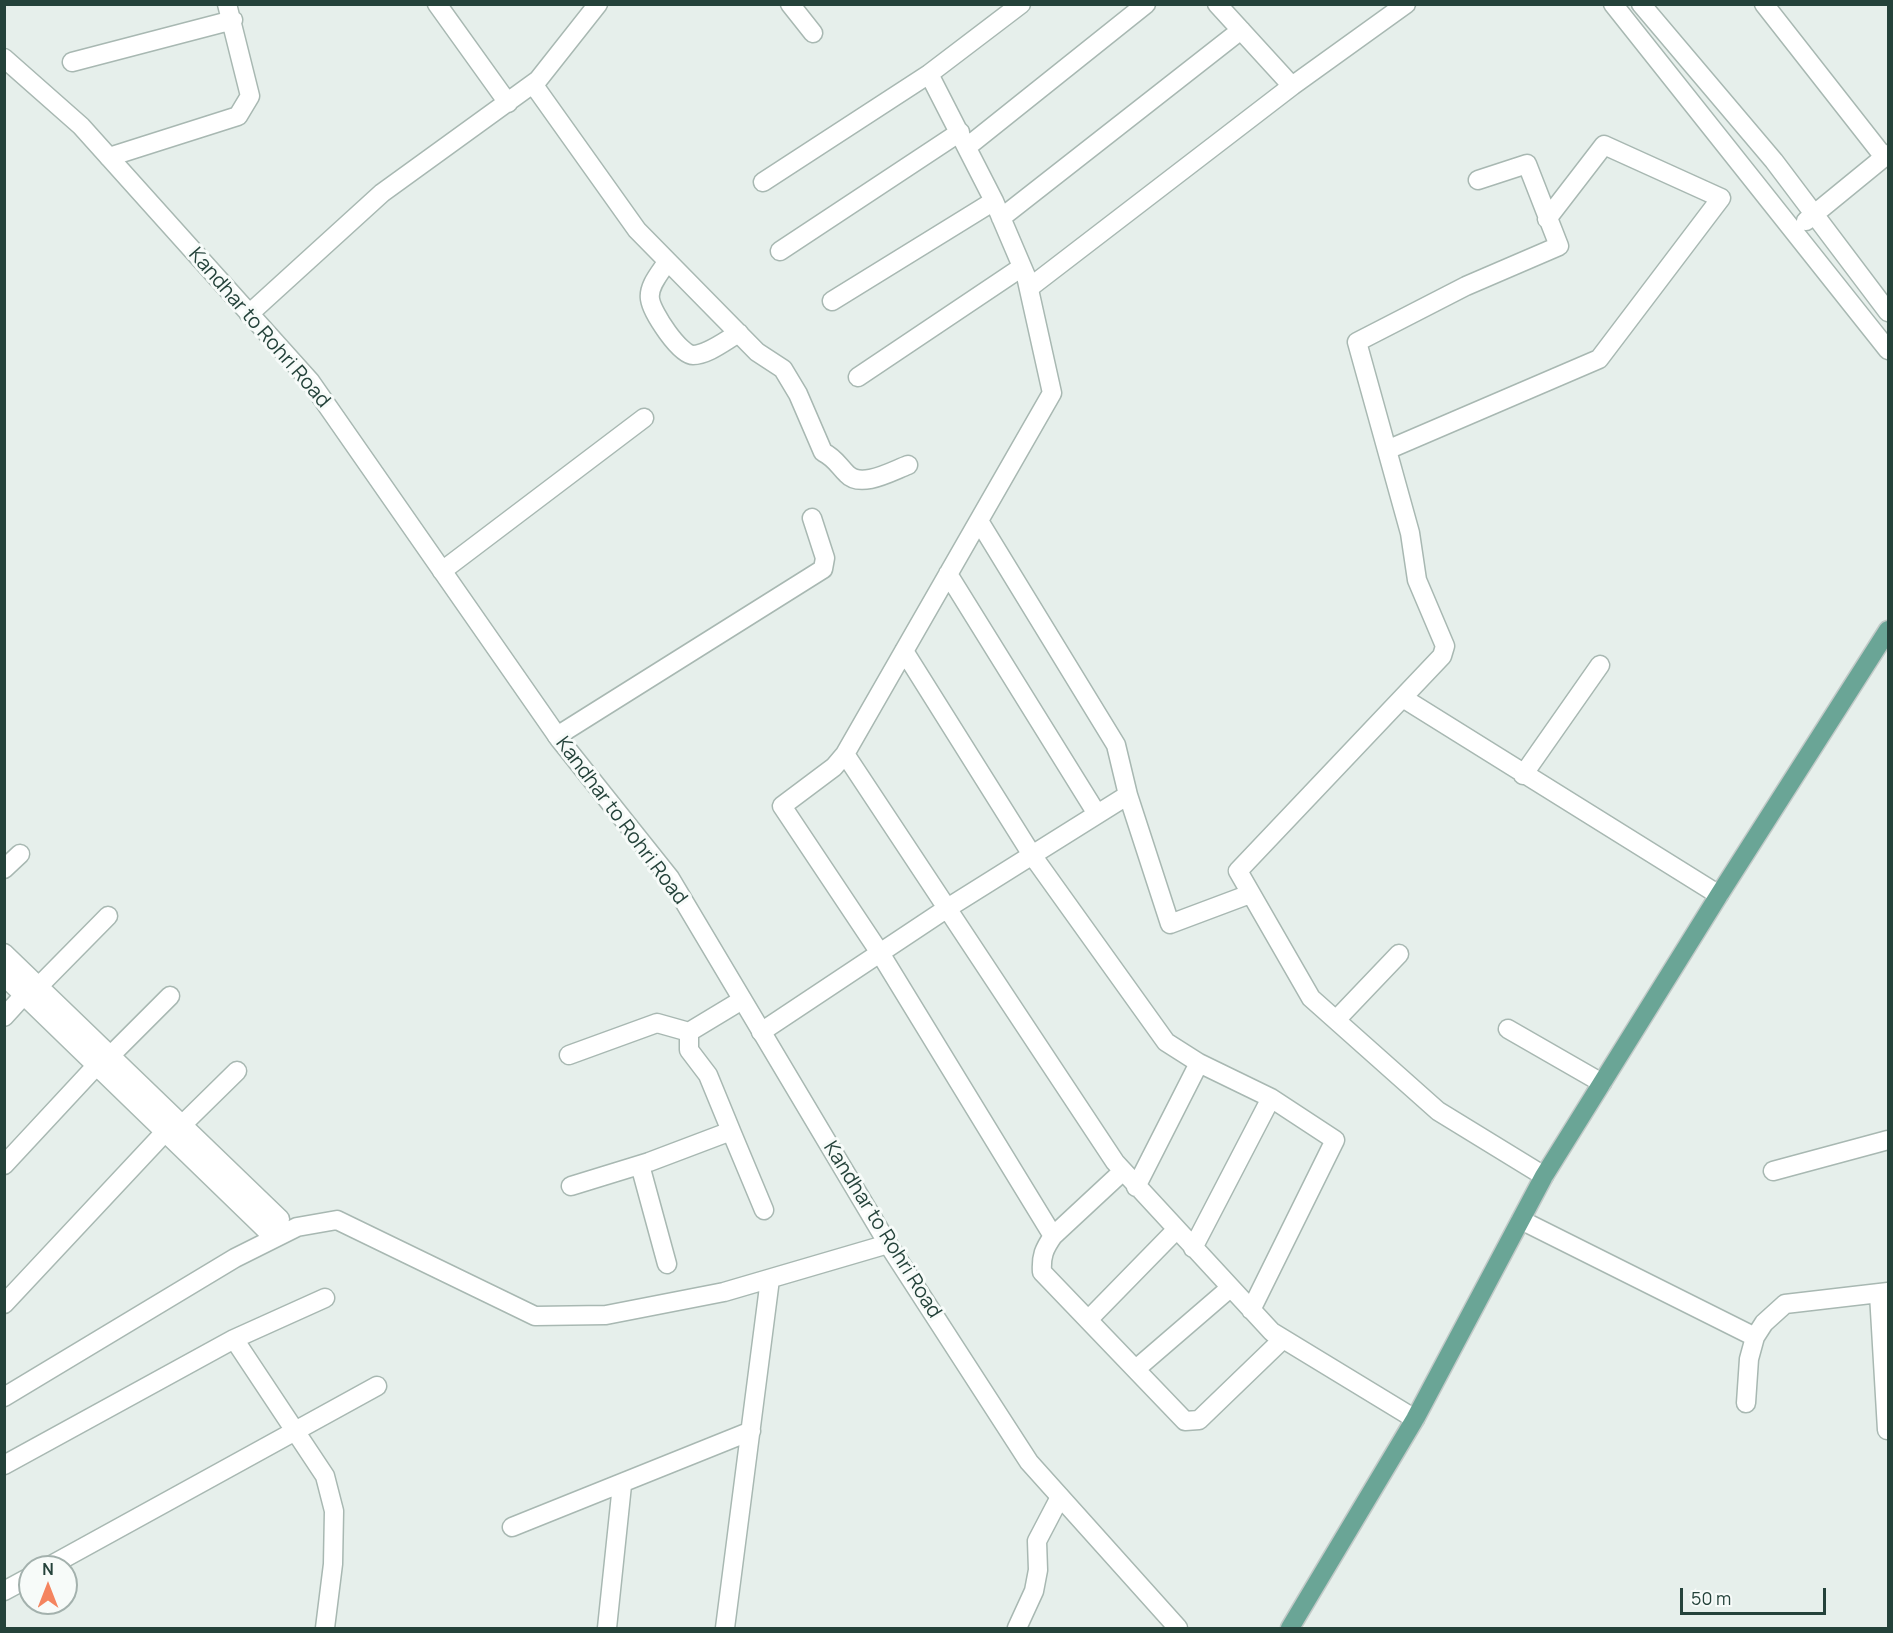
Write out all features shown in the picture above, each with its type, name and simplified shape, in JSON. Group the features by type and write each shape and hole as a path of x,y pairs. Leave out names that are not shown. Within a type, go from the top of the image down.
{"main road":[{"path":"1290,1629 1415,1419 1544,1176 1888,630"}],"street":[{"path":"437,4 508,103"},
{"path":"249,314 382,193 533,84 598,4"},
{"path":"790,4 813,33"},
{"path":"762,182 929,74 1021,4"},
{"path":"780,251 964,140 1146,4"},
{"path":"1217,4 1292,86"},
{"path":"1029,288 1292,86 1406,4"},
{"path":"1613,4 1888,350"},
{"path":"1641,4 1774,160 1888,312"},
{"path":"1764,4 1886,155 1794,230"},
{"path":"72,62 230,12 250,96 238,116 109,157"},
{"path":"1001,218 1241,30"},
{"name":"Kandhar to Rohri Road","path":"4,58 81,126 310,381 557,735 670,878 888,1244 1029,1462 1178,1629"},
{"path":"929,74 994,201 1023,267 1052,393 845,754 834,766 782,806 880,953 1053,1236"},
{"path":"533,84 637,230 757,352 783,369 798,394 823,452 834,458 855,480 865,480 908,465"},
{"path":"1387,450 1599,359 1721,198 1604,145 1547,219"},
{"path":"1479,180 1527,164 1559,246 1466,286 1357,342 1410,533 1413,566 1444,646 1442,656 1238,871 1311,998 1438,1111 1544,1176"},
{"path":"832,301 994,201"},
{"path":"667,262 651,287 650,300 656,314 682,352 691,355 701,354 739,333"},
{"path":"858,377 1023,267"},
{"path":"442,571 644,418"},
{"path":"557,735 823,569 825,558 812,518"},
{"path":"979,521 1116,745 1128,795 1170,924 1250,894"},
{"path":"948,574 1097,814"},
{"path":"904,651 1032,855 1166,1042 1199,1063 1271,1098 1335,1140 1251,1310"},
{"path":"1523,775 1600,665"},
{"path":"1403,698 1523,775 1719,895"},
{"path":"845,754 946,909 1136,1187 1251,1310 1283,1339 1415,1419"},
{"path":"761,1032 946,909 1128,795"},
{"path":"4,869 20,854"},
{"path":"4,1017 108,916"},
{"path":"4,953 32,990 104,1060 174,1127 280,1219 267,1231 174,1127"},
{"path":"1336,1020 1399,954"},
{"path":"4,976 32,990"},
{"path":"4,1165 104,1060 170,996"},
{"path":"569,1055 657,1023 689,1032 742,1000"},
{"path":"1508,1029 1602,1083"},
{"path":"689,1032 689,1050 708,1075 764,1210"},
{"path":"1136,1187 1199,1063"},
{"path":"4,1304 174,1127 237,1071"},
{"path":"1193,1248 1271,1098"},
{"path":"571,1186 640,1165 731,1131"},
{"path":"1773,1171 1888,1140"},
{"path":"640,1165 667,1264"},
{"path":"1123,1171 1053,1236 1044,1249 1041,1260 1042,1272 1185,1421 1199,1420 1283,1339"},
{"path":"4,1397 235,1258 297,1227 337,1220 534,1316 606,1315 724,1292 888,1244"},
{"path":"1521,1220 1755,1337"},
{"path":"1088,1320 1176,1230"},
{"path":"725,1629 770,1279"},
{"path":"1136,1369 1230,1287"},
{"path":"1746,1403 1749,1359 1755,1337 1764,1323 1785,1304 1884,1293 1887,1430"},
{"path":"4,1465 234,1339 325,1298"},
{"path":"234,1339 325,1476 334,1511 333,1564 325,1629"},
{"path":"70,1555 377,1386"},
{"path":"512,1527 622,1485 751,1431"},
{"path":"607,1629 622,1485"},
{"path":"1017,1629 1034,1591 1038,1570 1037,1541 1060,1497"},
{"path":"4,1591 18,1583"}]}
